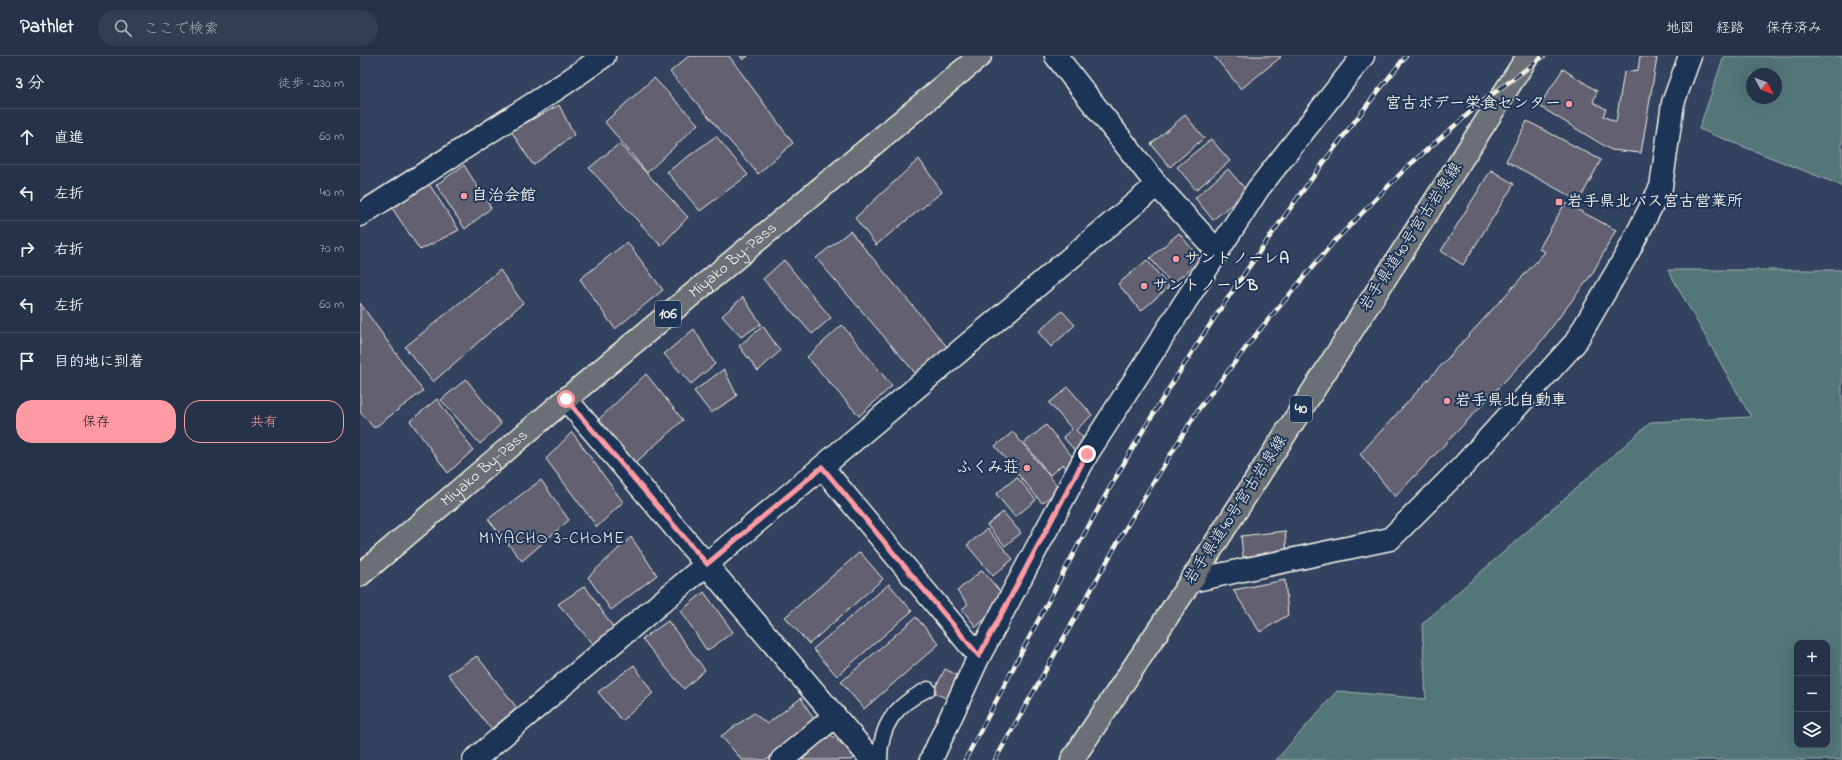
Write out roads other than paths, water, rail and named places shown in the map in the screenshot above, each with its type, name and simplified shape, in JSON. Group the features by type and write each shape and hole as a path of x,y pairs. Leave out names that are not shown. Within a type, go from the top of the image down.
{"main road":[{"name":"Miyako By-Pass","path":"360,575 566,399 980,56"},
{"name":"岩手県道40号宮古岩泉線","path":"1072,760 1191,581 1528,56"}],"street":[{"path":"360,215 564,84 604,56"},
{"path":"1056,56 1157,185 1217,251"},
{"path":"931,760 979,656 1087,454 1258,189 1363,56"},
{"path":"1191,581 1390,539 1463,466 1575,343 1627,254 1661,187 1673,103 1690,56"},
{"path":"474,760 1157,185"},
{"path":"566,399 872,760"},
{"path":"822,467 979,656"},
{"path":"782,760 835,716"}],"lane":[{"path":"880,760 880,744 886,726 910,698 928,689"}],"railway":[{"path":"965,760 1097,510 1174,380 1269,238 1336,146 1406,56"},
{"path":"995,760 1131,519 1198,410 1258,332 1331,245 1406,168 1482,102 1544,56"}],"place":[{"name":"宮古ボデー栄食センター","path":"1569,104"},
{"name":"自治会館","path":"464,196"},
{"name":"岩手県北バス宮古営業所","path":"1559,202"},
{"name":"サントノーレA","path":"1176,259"},
{"name":"サントノーレB","path":"1144,286"},
{"name":"岩手県北自動車","path":"1447,401"},
{"name":"ふくみ荘","path":"1027,468"}],"district":[{"name":"MIYACHO 3-CHOME","path":"552,538"}]}
